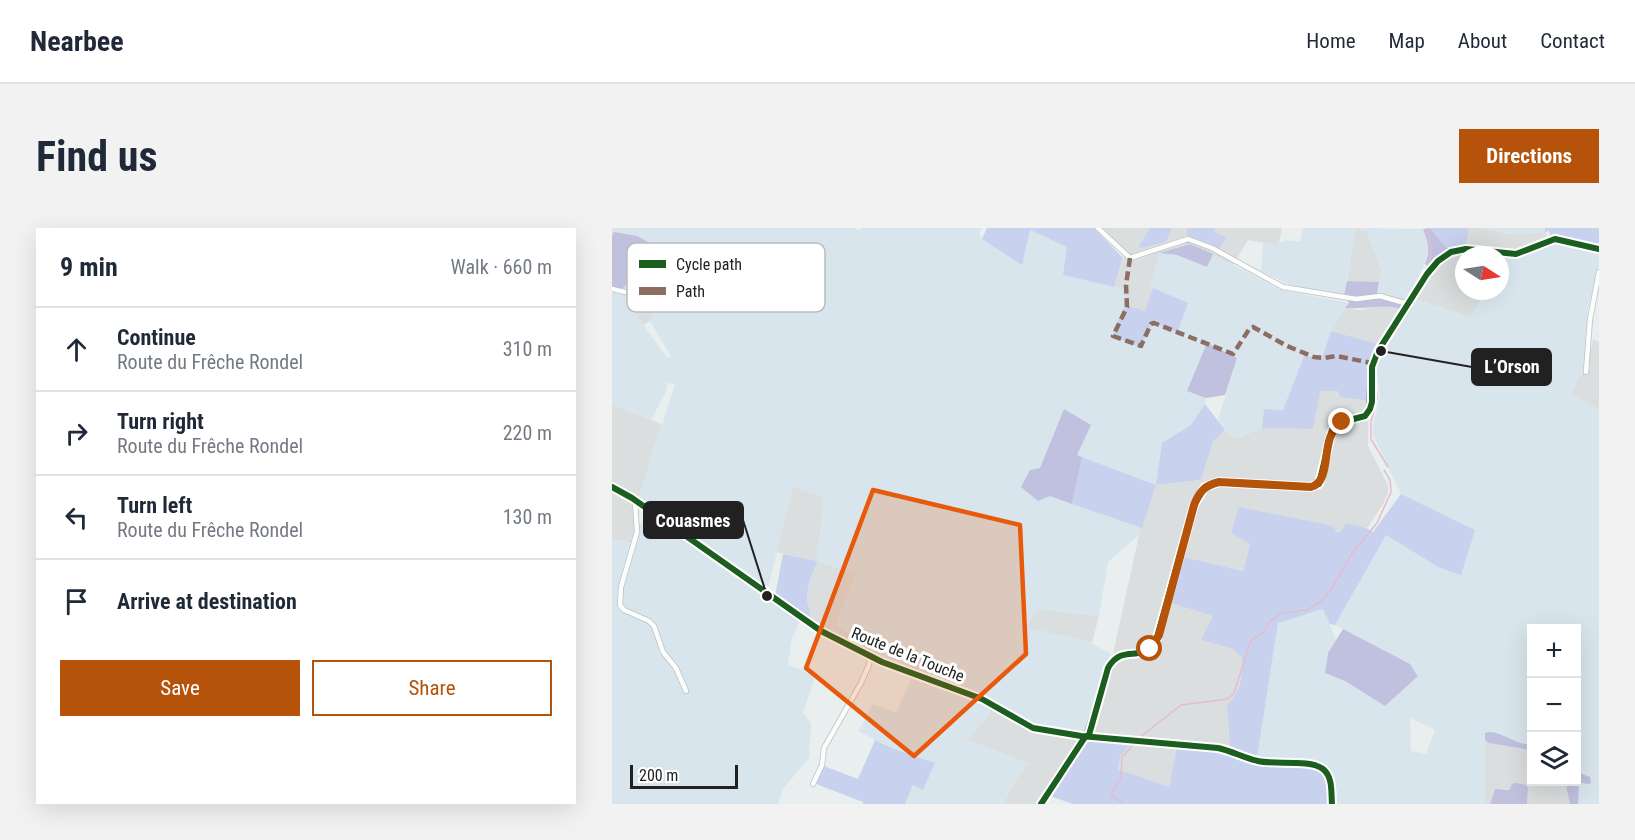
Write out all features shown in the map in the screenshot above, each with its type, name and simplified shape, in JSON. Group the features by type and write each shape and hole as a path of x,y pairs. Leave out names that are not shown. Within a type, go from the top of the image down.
{"street":[{"path":"1098,228 1130,258 1188,239 1212,248 1283,287 1356,299 1380,296 1408,304"},
{"path":"1041,804 1087,736 1111,662 1117,655 1147,651 1156,641 1194,505 1200,492 1211,484 1219,482 1311,487 1319,484 1332,430 1342,422 1365,416 1371,409 1372,363 1426,276 1438,261 1451,252 1466,249 1516,254 1555,239 1599,249"},
{"path":"1586,372 1590,319 1599,272"},
{"path":"612,289 625,292"},
{"name":"Route de la Touche","path":"612,487 821,631 870,657 982,699 1033,728 1087,736 1218,748 1230,750 1258,761 1318,766 1327,774 1330,781 1332,804"},
{"path":"635,501 637,532 621,587 620,605 624,610 650,621 654,626 663,652 676,668 686,691"},
{"path":"813,784 822,765 824,748 861,683 870,657"}],"highlighted area":[{"path":"873,490 1020,525 1026,654 914,756 806,668"}],"shaded area":[{"path":"612,228 855,228 859,231 861,228 982,228 979,233 982,239 1029,230 1068,247 1063,275 1123,289 1125,305 1112,336 1153,322 1176,333 1153,288 1150,287 1159,253 1177,255 1206,267 1213,254 1281,290 1349,303 1331,331 1322,359 1304,357 1283,410 1264,409 1262,428 1237,438 1225,430 1218,420 1237,358 1187,391 1206,398 1205,404 1191,425 1162,443 1156,485 1077,455 1064,410 1040,468 1050,496 1142,528 1139,535 1108,562 1099,616 1037,609 1025,627 1088,641 1111,654 1085,733 1032,723 993,702 927,677 933,655 908,647 899,667 873,656 872,651 878,641 863,642 836,624 857,574 817,561 824,498 793,487 768,588 765,589 638,500 675,384 668,383 666,392 651,420 612,405 612,292 622,294 627,301 627,312 635,312 667,358 671,356 650,321 654,312 825,312 825,243 649,243 637,236 614,232"},
{"path":"987,228 1094,228 1123,258 1114,287 1063,275 1067,247 1030,230 1022,265 982,239"},
{"path":"1102,228 1151,228 1139,246 1166,242 1172,228 1187,228 1188,235 1214,232 1216,228 1282,228 1279,244 1248,240 1233,265 1190,244 1160,253 1150,287 1153,288 1145,312 1125,305 1123,290 1114,287 1126,251"},
{"path":"1150,228 1172,228 1166,242 1140,248 1139,246"},
{"path":"1187,228 1216,228 1214,232 1226,237 1220,248 1187,235"},
{"path":"1303,228 1356,228 1344,295 1294,287 1261,271 1263,243 1275,245 1286,240 1300,242"},
{"path":"1356,228 1367,232 1382,271 1379,282 1347,281"},
{"path":"1357,228 1423,229 1429,246 1429,255 1407,300 1377,293 1382,271 1367,232"},
{"path":"1430,228 1469,228 1466,245 1447,248"},
{"path":"1430,228 1447,248 1455,247 1455,251 1437,259 1429,267 1425,264 1428,246 1423,229"},
{"path":"1469,228 1482,228 1511,234 1545,232 1548,238 1517,252 1509,252 1509,246 1466,246"},
{"path":"1482,228 1545,228 1545,232 1511,234"},
{"path":"1545,228 1599,228 1599,246 1551,238 1549,231 1545,232"},
{"path":"612,231 637,236 650,243 627,243 627,301 622,294 612,292"},
{"path":"614,232 637,236 648,242 627,243 627,283 622,290 612,288 612,236"},
{"path":"1555,242 1599,251 1599,265 1588,309 1584,369 1570,394 1599,409 1599,804 1578,804 1578,786 1591,782 1591,779 1581,774 1581,624 1527,624 1527,743 1512,741 1503,735 1485,733 1485,804 1335,804 1332,781 1327,766 1312,762 1257,758 1278,623 1324,609 1336,640 1328,653 1325,673 1345,681 1385,706 1418,675 1410,664 1335,625 1386,535 1438,567 1475,530 1401,494 1373,435 1374,420 1380,398 1377,369 1389,342 1411,312 1416,300 1471,317 1481,300 1509,300 1509,257 1522,256","holes":["1410,718 1435,730 1426,754 1411,751"]},
{"path":"1190,244 1213,254 1207,267 1177,255 1159,253"},
{"path":"1455,256 1455,300 1481,300 1471,317 1417,300 1387,347 1331,331 1345,308 1360,310 1407,300 1417,281 1423,284 1442,262"},
{"path":"1347,281 1379,282 1377,293 1407,300 1401,309 1394,307 1345,308 1349,303 1344,295"},
{"path":"1153,288 1188,303 1177,333 1153,322 1140,347 1112,336 1125,305 1145,311"},
{"path":"634,312 654,312 650,321 643,325"},
{"path":"1331,331 1377,344 1368,367 1369,401 1340,397 1338,391 1320,391 1313,429 1262,428 1264,409 1283,410 1304,356 1322,358"},
{"path":"1593,339 1599,342 1599,409 1570,394 1584,369 1585,349 1591,351"},
{"path":"1207,343 1237,358 1225,395 1206,398 1187,391"},
{"path":"1319,391 1338,391 1340,397 1369,401 1368,446 1388,485 1388,493 1382,506 1367,528 1345,524 1340,531 1336,531 1334,527 1250,544 1243,571 1184,557 1214,617 1233,648 1242,657 1242,675 1237,695 1227,705 1230,748 1178,744 1169,787 1118,769 1120,756 1132,739 1092,733 1113,662 1139,535 1156,485 1201,480 1213,442 1225,430 1237,438 1262,428 1313,429"},
{"path":"1205,404 1225,430 1213,442 1201,480 1156,485 1162,443 1191,425"},
{"path":"612,405 662,424 638,500 630,500 636,530 632,543 612,539"},
{"path":"1064,409 1091,425 1077,455 1082,457 1072,504 1050,496 1038,501 1021,487 1030,470 1040,468"},
{"path":"1082,457 1156,485 1142,528 1072,504"},
{"path":"793,486 824,498 817,561 857,574 836,624 863,642 875,641 869,655 810,622 807,594 816,561 776,552"},
{"path":"1401,494 1475,530 1461,575 1438,567 1386,535 1335,625 1330,624 1323,609 1278,623 1257,758 1230,748 1227,705 1236,694 1240,683 1242,657 1232,648 1201,640 1213,616 1172,603 1184,557 1243,571 1250,544 1231,533 1239,507 1333,526 1337,532 1348,524 1367,528 1373,532"},
{"path":"658,522 800,621 792,638 788,665 816,674 803,713 811,723 809,758 783,789 778,804 612,804 612,539 632,543 617,596 619,609 625,614 627,610 621,603 623,587 638,524"},
{"path":"783,554 817,561 807,597 810,622 775,596"},
{"path":"1037,609 1099,616 1092,643 1025,628"},
{"path":"1343,629 1410,664 1418,676 1385,706 1345,681 1325,673 1328,653"},
{"path":"908,647 933,655 927,677 899,667"},
{"path":"912,677 992,707 987,717 967,740 1029,763 1014,782 1003,804 905,804 913,785 923,790 894,749 858,731 872,704 896,713"},
{"path":"992,707 1028,729 1081,739 1077,750 1038,804 1003,804 1014,782 1028,763 967,740 987,717"},
{"path":"1485,733 1500,734 1527,744 1527,749 1489,743 1485,740"},
{"path":"875,740 935,763 923,790 913,785 905,804 863,804 863,802 816,784 824,766 858,779"},
{"path":"1089,740 1130,745 1120,756 1118,769 1169,787 1177,747 1231,754 1259,763 1317,769 1325,777 1329,804 1073,804 1050,796"},
{"path":"1485,740 1489,743 1527,749 1527,786 1566,786 1570,804 1527,804 1528,788 1494,790 1490,804 1485,804"},
{"path":"1581,774 1590,777 1590,784 1581,783"},
{"path":"1512,784 1526,785 1528,788 1527,804 1490,804 1495,789 1509,790"},
{"path":"1566,786 1579,786 1578,804 1570,804"}],"waterway":[{"path":"1425,273 1431,250 1427,228"},
{"path":"1401,320 1428,278"},
{"path":"1377,360 1375,372 1377,399 1371,422 1371,439 1388,467"},
{"path":"1139,738 1181,705 1228,699 1234,693 1251,640 1264,632 1269,622 1280,613 1307,610 1322,601 1353,552 1377,523 1391,492 1390,480 1384,470"},
{"path":"1124,804 1111,795 1121,777 1122,757 1134,744"}],"marked path":[{"path":"1130,258 1126,285 1127,307 1113,336 1141,346 1151,324 1154,323 1233,354 1250,328 1253,327 1287,346 1314,357 1336,356 1372,363"}],"cycle path":[{"path":"1041,804 1085,737 1089,735 1108,668 1120,656 1145,652 1156,641 1194,505 1205,487 1219,482 1311,487 1319,484 1332,430 1342,422 1365,416 1370,409 1372,367 1378,351 1427,274 1438,261 1451,252 1466,249 1516,254 1555,239 1599,249"},
{"path":"612,487 632,498 821,631 882,662 982,699 1033,728 1081,736 1218,748 1258,761 1317,766 1323,769 1328,776 1332,804"}],"place":[{"name":"L’Orson","path":"1381,351"},
{"name":"Couasmes","path":"767,596"}],"route":[{"path":"1150,649 1159,635 1194,505 1200,492 1205,487 1219,482 1316,486 1322,478 1332,430 1342,422"}]}
